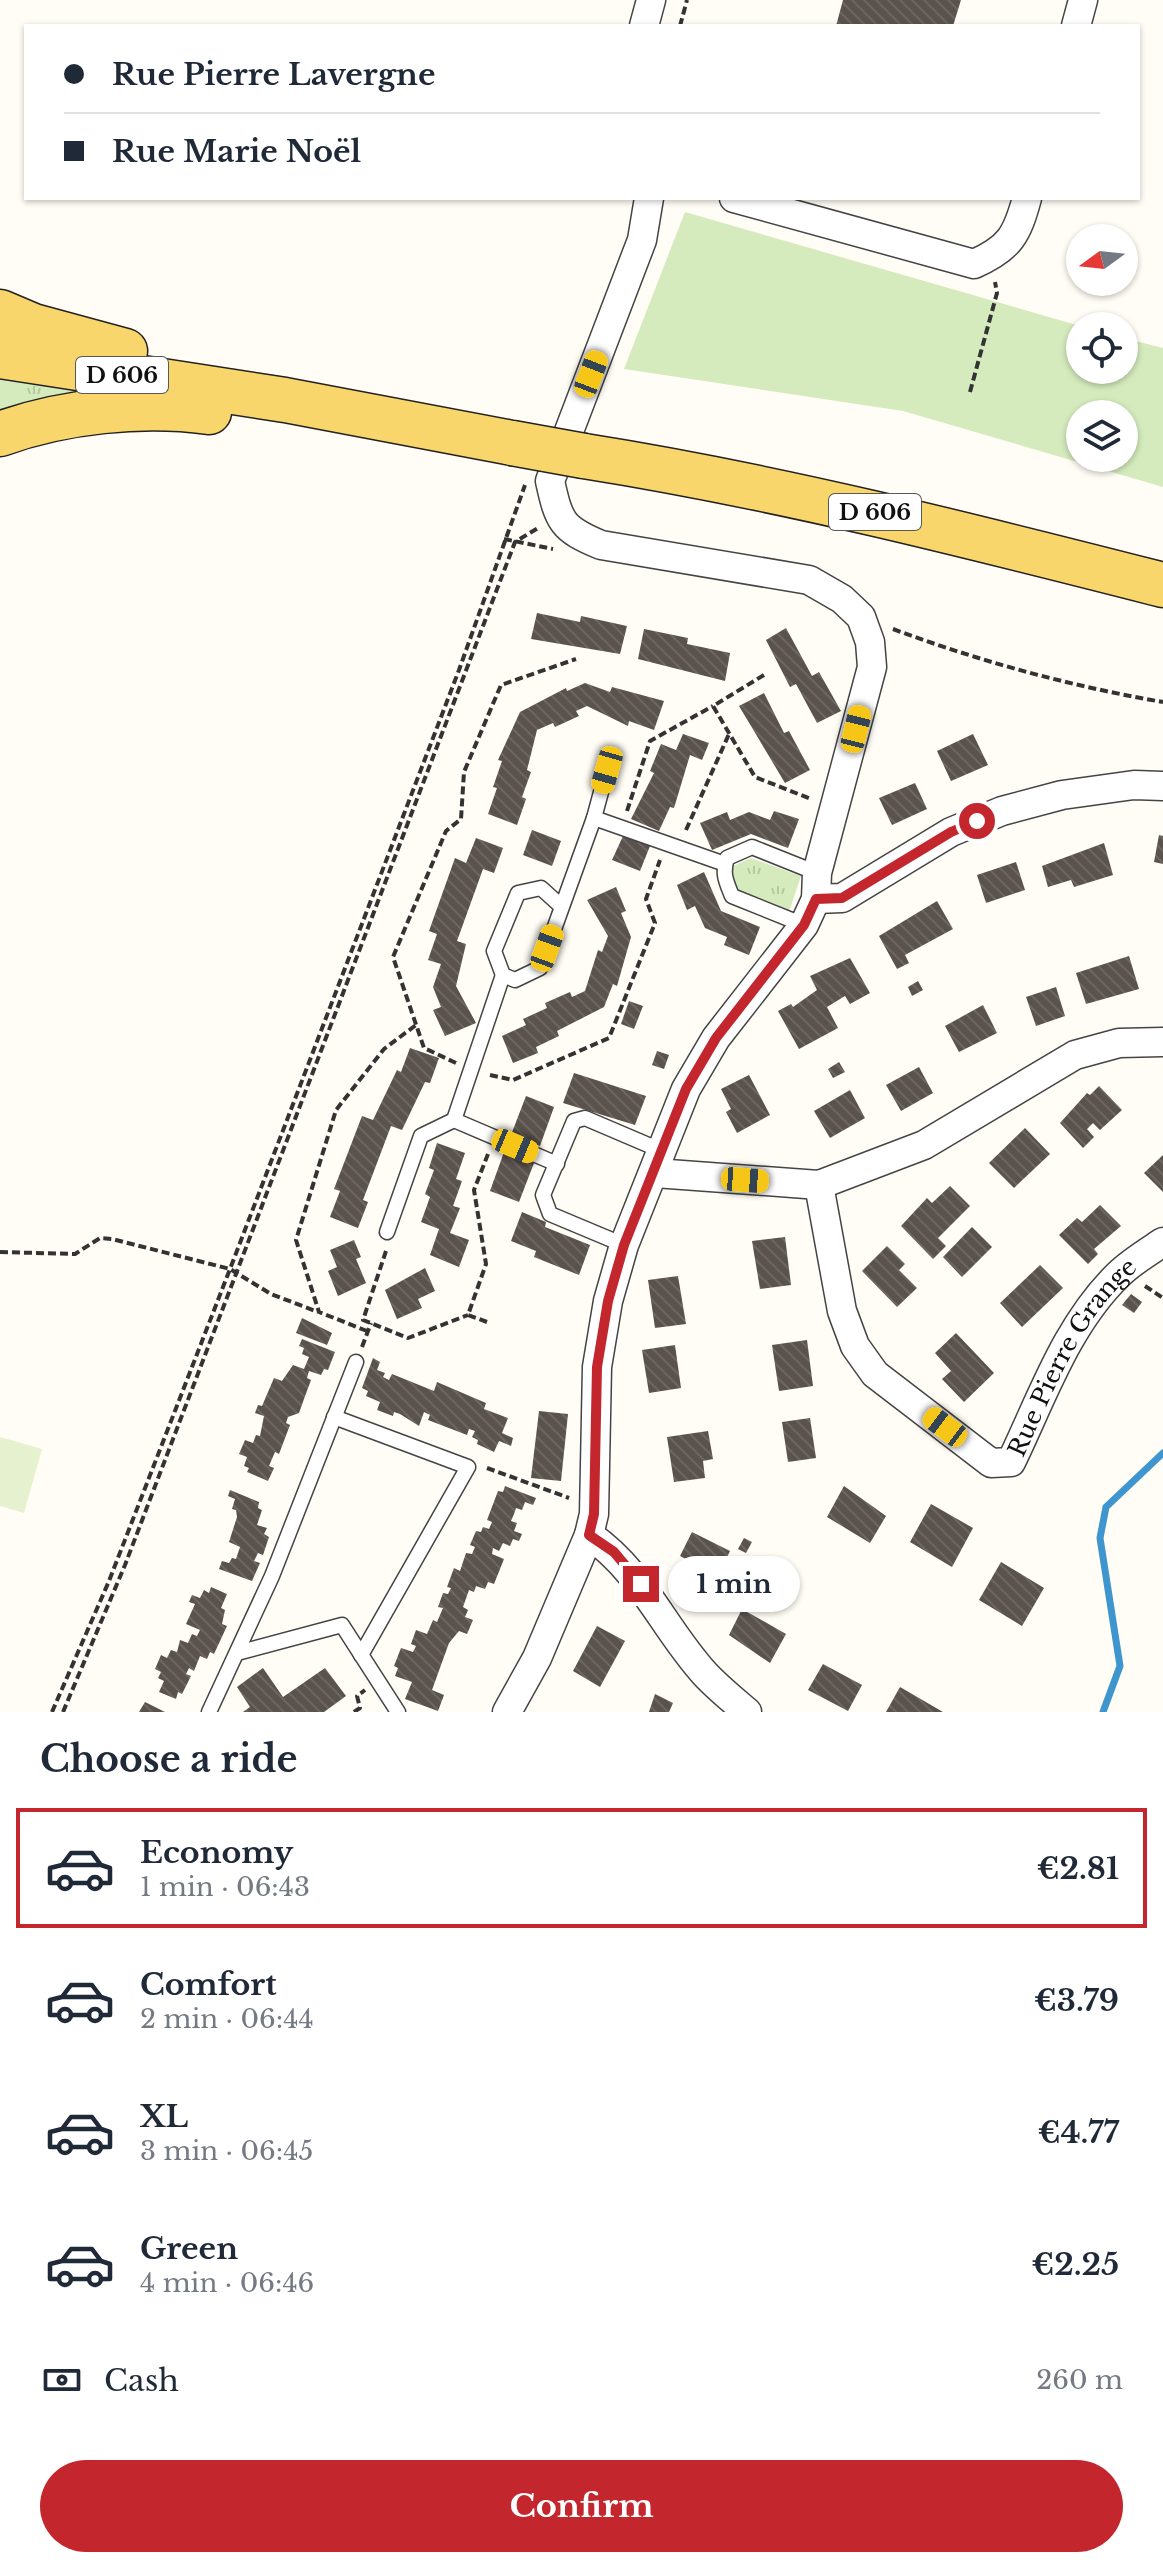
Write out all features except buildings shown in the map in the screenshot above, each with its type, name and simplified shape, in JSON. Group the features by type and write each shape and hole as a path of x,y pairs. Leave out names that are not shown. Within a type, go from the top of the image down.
{"main road":[{"path":"0,312 33,326 209,372 264,396"},
{"name":"D 606","path":"0,356 264,396 519,463 584,456 719,477 845,504 1163,585"},
{"path":"0,434 72,417 133,410 224,415 264,396"}],"street":[{"path":"645,24 651,0"},
{"path":"1077,24 1083,0"},
{"path":"507,1712 537,1658 589,1535 594,1506 597,1367 608,1301 624,1245 686,1089 716,1038 813,899 872,667 870,642 861,617 842,599 809,580 601,545 571,533 558,517 550,481 642,240 649,200"},
{"path":"741,200 974,264 991,257 1018,232 1026,200"},
{"path":"813,899 842,898 951,832 1002,811 1062,795 1134,785 1163,786"},
{"path":"658,1161 819,1185 924,1145 1075,1055 1119,1043 1163,1042"},
{"name":"Rue Pierre Grange","path":"819,1185 842,1311 855,1346 875,1374 991,1463 1011,1462 1060,1355 1093,1303 1120,1273 1163,1242"},
{"path":"589,1535 624,1563 704,1674 747,1712"}],"lane":[{"path":"503,975 515,980 540,968 594,818 607,770"},
{"path":"594,818 725,864"},
{"path":"752,847 813,899 732,896 723,874 727,858 752,847"},
{"path":"387,1232 421,1136 454,1120 503,975 494,951 518,893 541,888 562,907"},
{"path":"624,1245 550,1214 543,1195 574,1121 585,1118 658,1161"},
{"path":"454,1120 557,1164"},
{"path":"209,1712 272,1576 356,1362"},
{"path":"334,1417 468,1467 361,1655"},
{"path":"237,1653 342,1625 398,1712"}],"path":[{"path":"681,24 687,0"},
{"path":"970,392 997,293 991,257"},
{"path":"63,1712 125,1565 459,670 519,463"},
{"path":"52,1712 109,1581 233,1271 515,542"},
{"path":"861,617 983,662 1095,690 1163,702"},
{"path":"621,828 650,741 764,675"},
{"path":"713,706 755,777 836,809"},
{"path":"679,848 729,734"},
{"path":"319,1312 296,1240 336,1110 384,1049 416,1025"},
{"path":"468,1315 486,1264 474,1190 494,1137"},
{"path":"387,1232 388,1246 363,1320 408,1338 468,1315 487,1322"},
{"path":"0,1252 75,1254 106,1238 233,1271 271,1294 367,1331"},
{"path":"468,1467 494,1468 594,1506"}],"green space":[{"path":"685,212 1066,322 1066,384 1138,384 1138,342 1163,348 1163,487 1112,472 1138,472 1138,400 1066,400 1066,459 903,411 624,369"},
{"path":"0,379 84,390 83,402 0,421"},
{"path":"751,858 801,876 789,912 741,894 730,875 733,866"},
{"path":"0,1437 42,1449 24,1513 0,1506"}],"waterway":[{"path":"1103,1712 1120,1666 1100,1538 1106,1507 1163,1453"}],"route":[{"path":"641,1584 614,1552 589,1535 594,1514 597,1367 608,1301 624,1245 686,1089 716,1038 804,925 816,899 842,898 951,832 977,821"}]}
